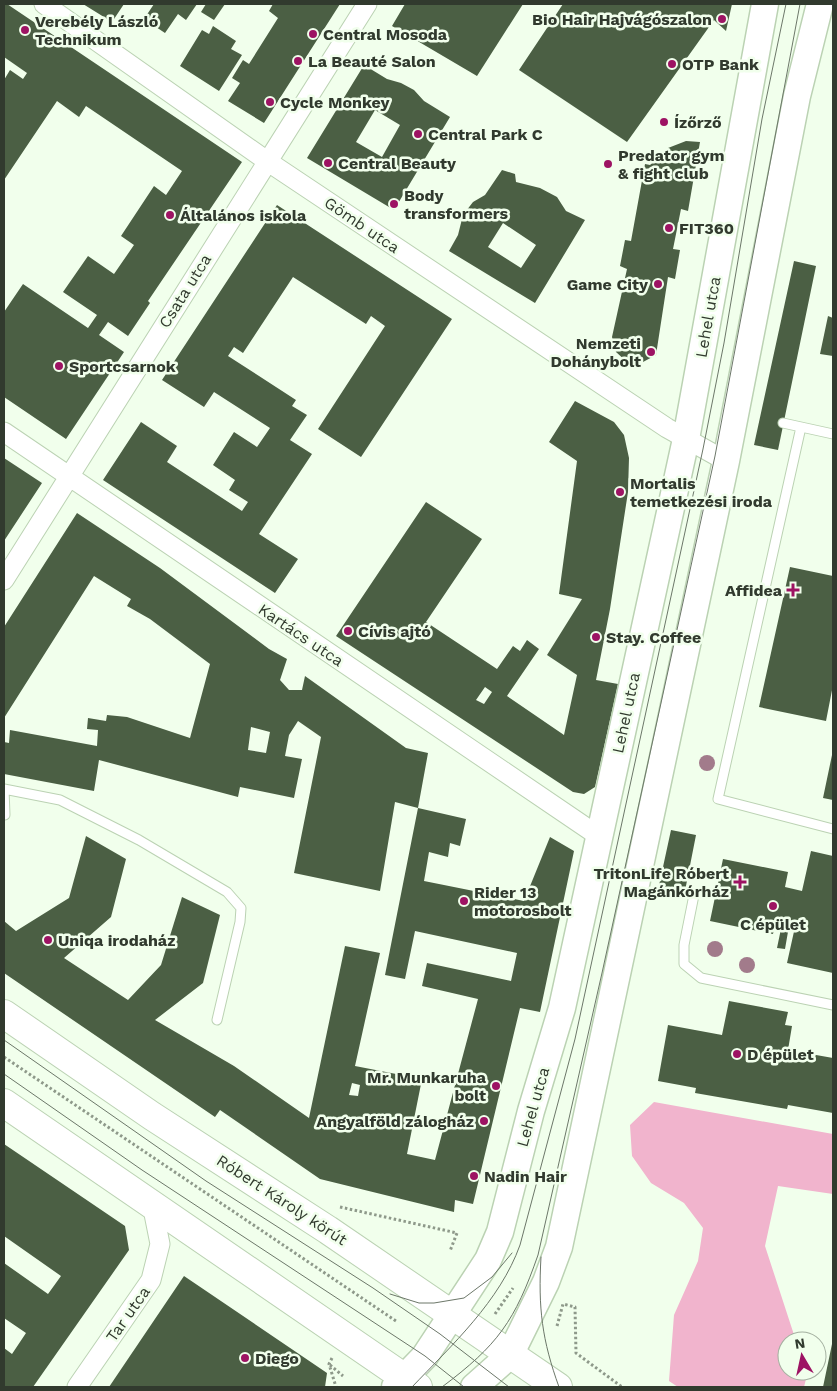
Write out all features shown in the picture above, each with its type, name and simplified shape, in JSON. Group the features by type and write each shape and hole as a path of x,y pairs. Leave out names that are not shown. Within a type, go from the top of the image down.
{"main road":[{"name":"Lehel utca","path":"406,1384 454,1315 488,1260 500,1232 562,1008 686,439 765,4"},
{"path":"474,1387 510,1355 546,1282 559,1247 726,461 739,413 797,96 820,4"},
{"name":"Róbert Károly körút","path":"4,1014 454,1315 558,1387"},
{"path":"4,1102 355,1346 406,1384"}],"street":[{"name":"Gömb utca","path":"44,4 267,161 686,439 726,461"},
{"name":"Csata utca","path":"4,580 367,4"},
{"name":"Kartács utca","path":"4,432 600,837"},
{"name":"Tar utca","path":"78,1387 151,1280 160,1244 152,1204"}],"lane":[{"path":"784,423 833,434"},
{"path":"801,427 718,799 833,829"},
{"path":"5,815 4,789 60,800 139,840 227,892 241,908 240,922 217,1020"},
{"path":"694,895 684,945 684,964 701,978 833,1005"}],"path":[{"path":"4,1058 396,1321"},
{"path":"339,1206 456,1233 450,1251"},
{"path":"495,1315 513,1288"},
{"path":"557,1326 563,1304 575,1307 576,1352 622,1387"},
{"path":"336,1387 329,1364 343,1376"}],"shaded area":[{"path":"654,1102 833,1134 833,1194 778,1186 765,1246 793,1331 777,1331 777,1381 806,1381 804,1387 678,1387 669,1381 674,1315 698,1261 703,1228 684,1203 651,1183 632,1156 630,1125"}],"building":[{"path":"4,4 7,4 242,162 148,301 150,303 128,336 108,322 99,335 124,352 66,439 4,397 4,312 23,284 88,328 97,315 63,292 88,256 114,274 134,245 121,236 154,186 166,195 182,171 86,106 79,117 57,101 4,180 4,80 10,70 23,79 27,73 4,57"},
{"path":"83,4 124,4 112,22"},
{"path":"154,4 197,4 186,20 178,14 165,33 144,19"},
{"path":"206,4 225,4 214,20 201,12"},
{"path":"273,4 340,4 264,123 228,101 240,83 232,78 243,60 249,64 278,18 269,11"},
{"path":"405,4 523,4 477,76 392,26"},
{"path":"563,4 732,4 726,31 714,20 627,142 519,70"},
{"path":"213,26 236,41 231,49 242,55 219,91 180,66 202,30 209,34"},
{"name":"Central Park C","path":"364,65 387,79 401,83 414,90 424,101 450,117 394,210 307,158","holes":["375,110 400,125 382,157 356,142"]},
{"path":"686,141 700,142 688,211 681,209 673,249 680,250 675,279 668,277 656,355 643,362 627,362 616,352 612,337 627,269 620,266 625,240 631,241 645,164 650,165 668,148"},
{"path":"502,170 515,174 516,182 540,188 557,197 566,211 585,220 535,303 449,251 458,235 463,215 473,202 485,195","holes":["503,223 536,245 521,268 488,247"]},
{"path":"277,205 452,319 361,457 318,429 385,326 371,316 366,324 293,277 243,353 234,347 228,356 296,400 292,406 307,415 290,440 312,454 259,534 298,559 275,593 103,480 141,422 177,446 167,462 242,511 248,502 229,490 235,480 213,465 234,432 257,447 270,428 214,392 204,407 162,380"},
{"path":"794,261 816,266 778,450 754,445"},
{"path":"828,316 833,318 833,356 820,354"},
{"path":"575,401 614,422 624,435 629,458 628,492 610,609 596,680 618,684 595,787 584,794 573,792 336,636 426,502 482,539 426,622 497,669 513,646 520,651 527,640 539,649 507,696 564,735 577,675 547,655 582,599 559,594 577,461 549,442","holes":["485,687 492,692 484,704 476,700"]},
{"path":"4,458 42,483 4,541"},
{"path":"77,513 160,568 269,649 287,659 280,680 289,690 302,690 305,676 406,748 428,753 418,808 395,802 380,891 294,873 321,737 298,721 289,735 285,756 302,759 294,798 240,787 238,797 99,760 94,791 4,774 4,742 9,743 10,730 97,746 98,730 87,729 88,718 106,721 107,715 127,717 190,738 210,664 150,619 127,606 131,599 94,576 4,718 4,627","holes":["251,727 270,732 266,753 248,750"]},
{"path":"790,567 833,576 833,685 826,721 759,707"},
{"path":"833,755 833,800 823,798"},
{"path":"418,808 466,819 460,846 450,843 448,857 429,852 424,881 524,901 550,837 574,851 540,1012 520,1008 473,1204 455,1200 454,1212 320,1179 220,1110 215,1117 4,973 4,921 16,931 69,898 86,836 126,859 111,917 64,958 128,1000 161,965 182,897 220,915 203,983 155,1020 234,1066 309,1118 345,946 380,953 355,1066 422,1079 407,1154 435,1160 478,999 422,986 427,963 511,981 517,953 415,931 405,979 385,975","holes":["352,1083 360,1085 358,1096 349,1095"]},
{"path":"671,830 696,835 684,896 658,890"},
{"name":"C épület","path":"811,851 833,856 833,973 787,963 795,927 789,926 785,949 777,948 782,924 775,923 773,934 710,921 723,859 788,872 785,887 802,891"},
{"name":"D épület","path":"729,1001 788,1012 785,1025 792,1026 788,1050 833,1058 833,1113 788,1105 787,1109 695,1093 696,1088 658,1081 668,1025 722,1035"},
{"path":"4,1144 125,1226 129,1250 33,1387 4,1387 4,1348 12,1354 26,1333 4,1318 4,1263 48,1294 61,1276 4,1236"},
{"path":"184,1276 327,1373 325,1387 109,1387"},
{"path":"832,1344 833,1387 823,1387 824,1381 827,1381 827,1368"}],"tram line":[{"path":"412,1387 474,1321 488,1303 500,1285 520,1245 575,1039 703,449 724,343 762,119 786,4"},
{"path":"442,1387 477,1358 502,1330 521,1298 538,1255 715,456 800,4"},
{"path":"4,1040 206,1181 373,1288 440,1334 509,1387"},
{"path":"4,1074 142,1170 425,1356 464,1387"},
{"path":"390,1294 419,1303 434,1303 464,1298 492,1277 512,1253"},
{"path":"541,1257 540,1292 542,1324 559,1387"}],"place":[{"name":"Bio Hair Hajvágószalon","path":"722,19"},
{"name":"Verebély László Technikum","path":"25,30"},
{"name":"Central Mosoda","path":"313,34"},
{"name":"La Beauté Salon","path":"298,61"},
{"name":"OTP Bank","path":"672,64"},
{"name":"Cycle Monkey","path":"270,102"},
{"name":"Ízőrző","path":"664,122"},
{"name":"Central Park C","path":"418,134"},
{"name":"Central Beauty","path":"328,163"},
{"name":"Predator gym & fight club","path":"608,164"},
{"name":"Body transformers","path":"394,204"},
{"name":"Általános iskola","path":"170,215"},
{"name":"FIT360","path":"669,228"},
{"name":"Game City","path":"658,284"},
{"name":"Nemzeti Dohánybolt","path":"651,352"},
{"name":"Sportcsarnok","path":"59,366"},
{"name":"Mortalis temetkezési iroda","path":"620,492"},
{"name":"Affidea","path":"793,590"},
{"name":"Cívis ajtó","path":"348,631"},
{"name":"Stay. Coffee","path":"596,637"},
{"name":"TritonLife Róbert Magánkórház","path":"740,882"},
{"name":"Rider 13 motorosbolt","path":"464,901"},
{"name":"C épület","path":"773,906"},
{"name":"Uniqa irodaház","path":"48,940"},
{"name":"D épület","path":"737,1054"},
{"name":"Mr. Munkaruha bolt","path":"496,1086"},
{"name":"Angyalföld zálogház","path":"484,1121"},
{"name":"Nadin Hair","path":"474,1176"},
{"name":"Diego","path":"245,1358"}]}
